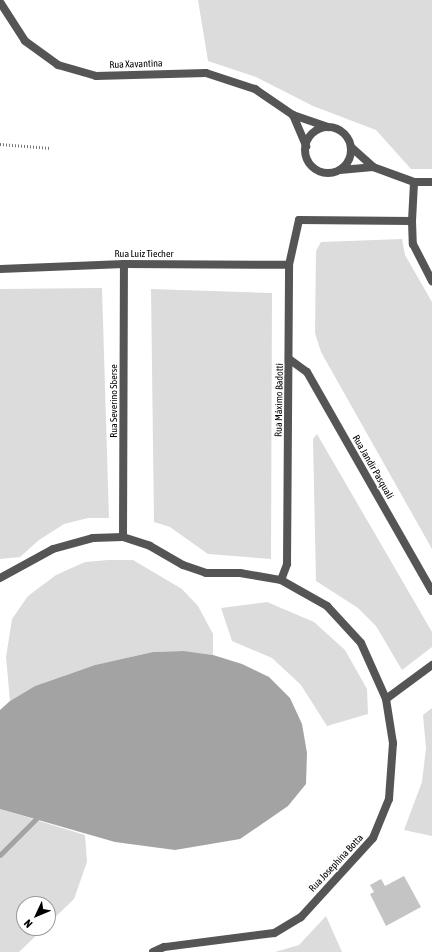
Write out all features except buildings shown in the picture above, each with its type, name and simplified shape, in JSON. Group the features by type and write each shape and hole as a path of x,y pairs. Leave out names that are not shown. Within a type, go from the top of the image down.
{"street":[{"name":"Rua Xavantina","path":"0,2 25,41 58,65 96,76 206,73 255,89 293,115 328,127"},
{"path":"293,115 306,146 307,158 313,168 328,174 340,170 373,167"},
{"path":"306,146 313,133 328,127 340,131 351,147 373,167 414,182 432,182"},
{"path":"340,170 349,160 351,147"},
{"path":"414,182 412,221 413,244 432,281"},
{"name":"Rua Máximo Badotti","path":"281,580 287,564 289,265 299,220 412,221"},
{"name":"Rua Luiz Tiecher","path":"0,269 124,264 289,265"},
{"name":"Rua Severino Sberse","path":"123,538 124,264"},
{"name":"Rua Jandir Pasquali","path":"289,359 307,372 432,592"},
{"name":"Rua Josephina Botta","path":"0,578 53,549 93,538 123,538 150,546 183,565 206,573 240,573 281,580 327,606 361,643 386,700 393,743 389,799 373,838 306,911 274,933 164,947 153,952"},
{"path":"386,700 432,665"}],"path":[{"path":"0,144 51,148"}],"shaded area":[{"path":"198,0 432,0 432,169 411,169 376,130 313,106 256,77 208,61"},
{"path":"402,239 405,255 432,302 432,549 321,352 315,333 316,251 321,242"},
{"path":"102,288 109,518 88,518 64,524 39,540 20,557 0,559 0,289"},
{"path":"151,289 272,293 271,559 208,554 170,527 154,522"},
{"path":"317,434 432,632 432,647 402,670 376,626 358,608 316,581 313,439"},
{"path":"133,560 182,589 198,606 213,634 213,655 184,651 153,652 95,665 35,686 10,701 6,657 12,619 28,596 56,575 85,562"},
{"path":"267,602 314,622 345,650 367,689 368,714 327,726 301,685 272,658 232,641 221,608"},
{"path":"184,651 213,655 242,664 269,677 290,698 302,724 307,753 306,784 288,806 240,839 175,850 115,842 0,809 0,710 10,701 35,686 95,665 153,652"},
{"path":"432,708 432,836 404,830 422,782 426,748 423,715"},
{"path":"0,809 85,835 87,862 74,899 56,916 56,896 16,896 16,936 36,936 19,952 0,952"},
{"path":"326,916 342,952 275,952 299,945"}],"waterway":[{"path":"0,855 40,815"}]}
